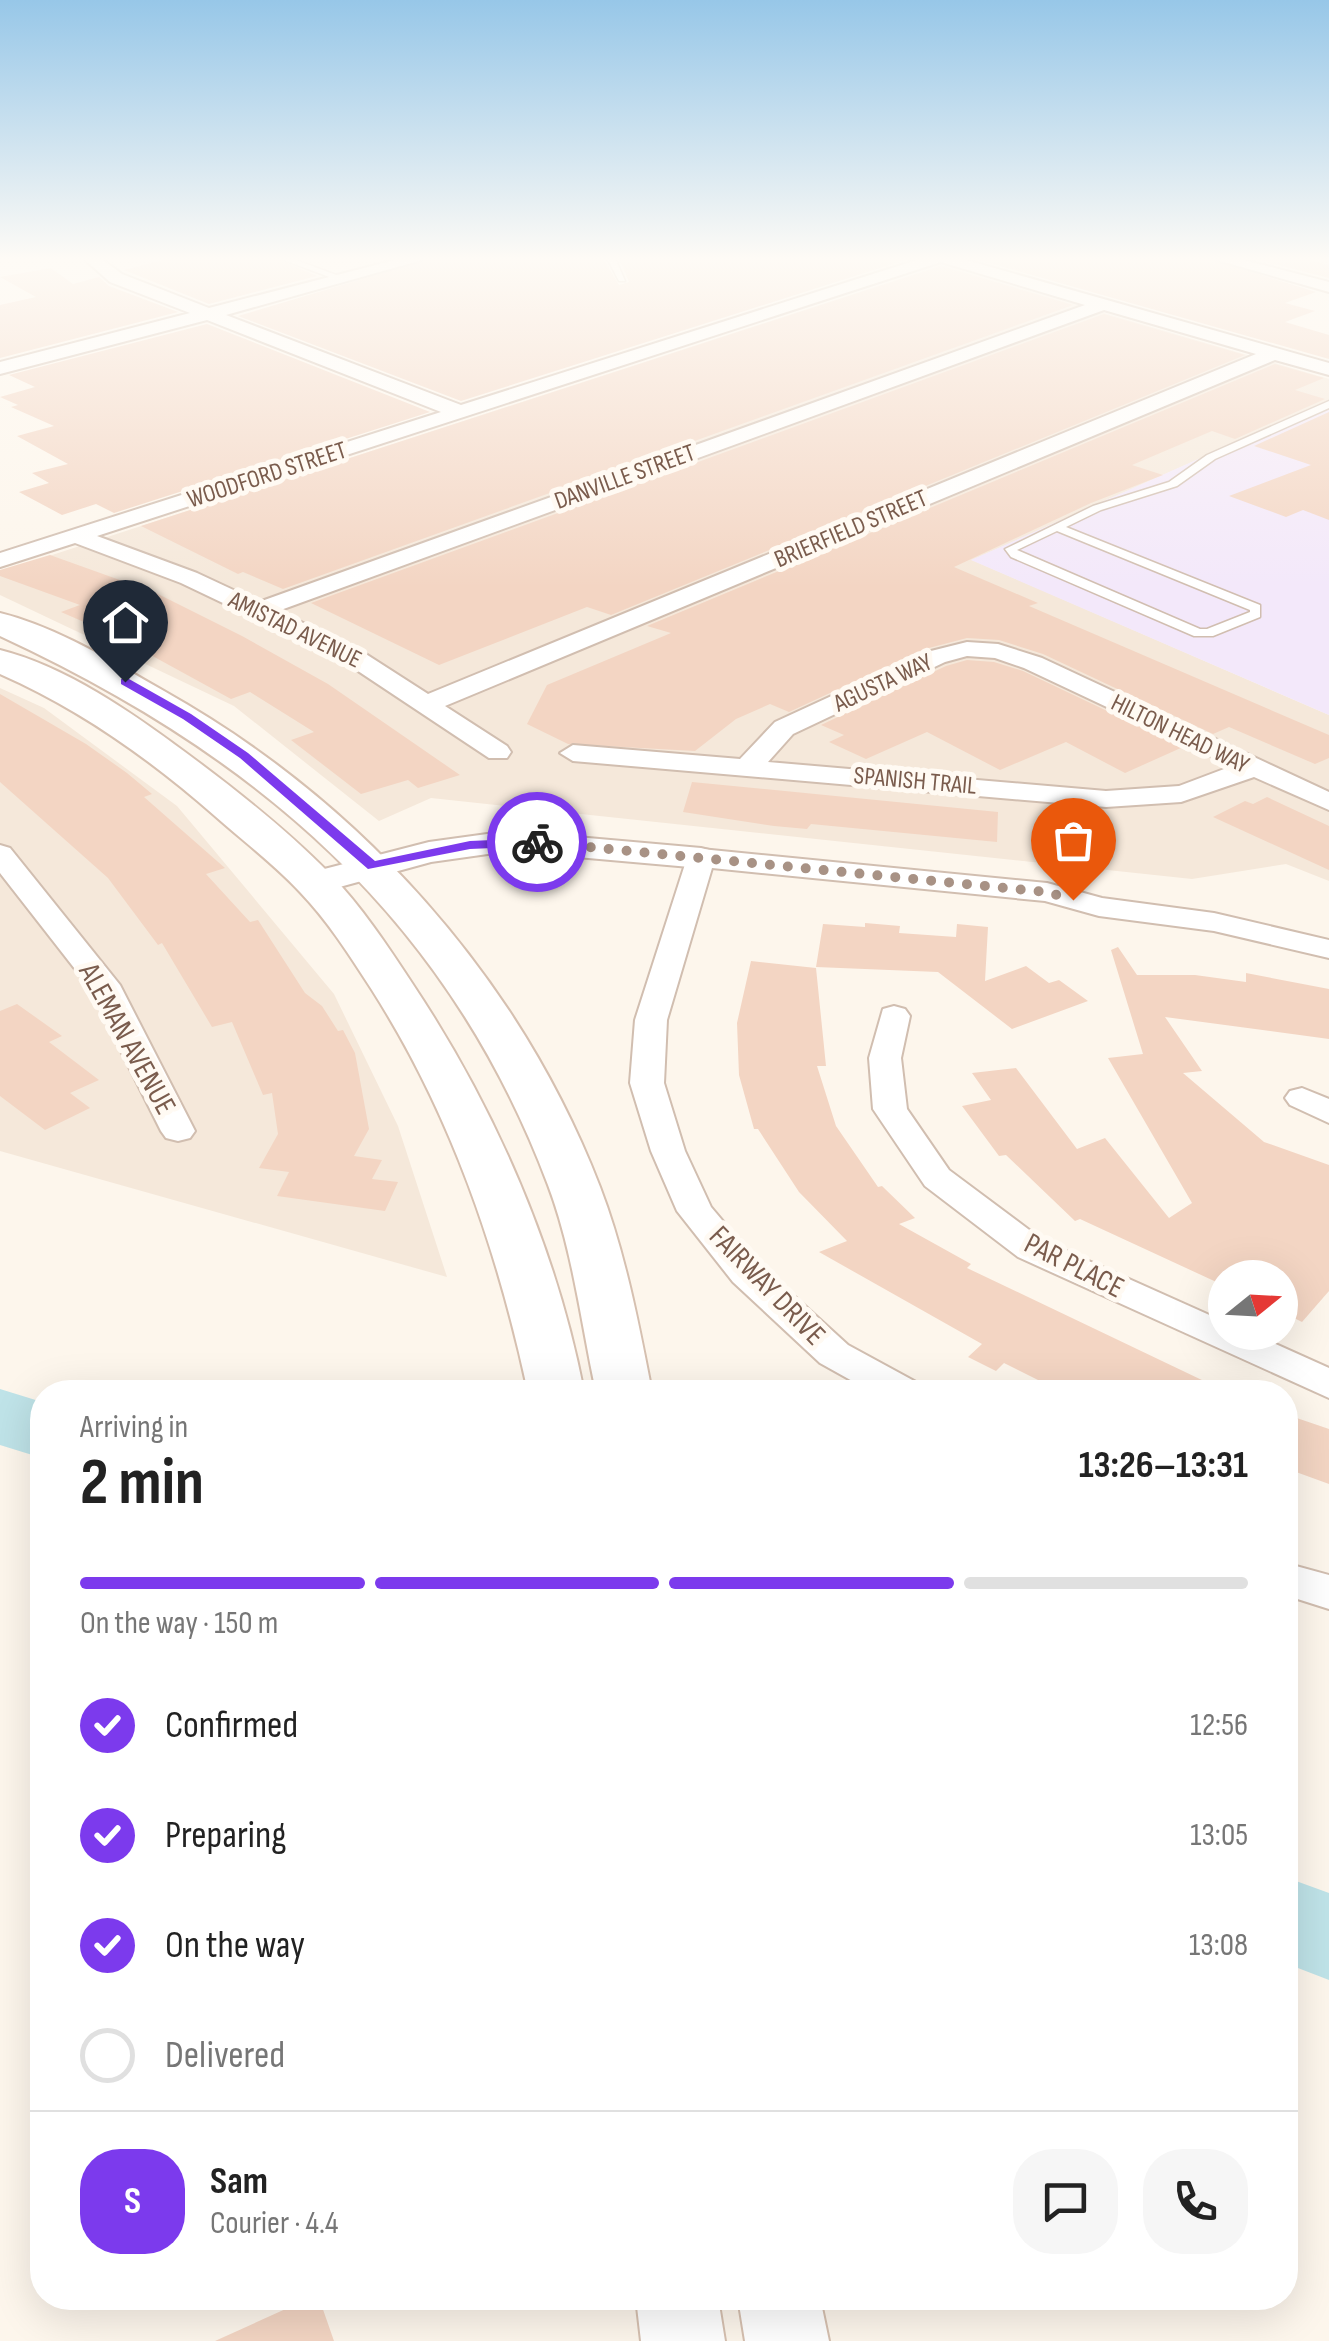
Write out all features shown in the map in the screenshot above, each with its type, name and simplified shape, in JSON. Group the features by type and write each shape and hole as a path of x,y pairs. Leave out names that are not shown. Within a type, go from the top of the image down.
{"main road":[{"path":"0,623 94,664 187,716 301,801 372,866 452,959 494,1022 538,1101 574,1184 598,1262 622,1380"},
{"path":"0,661 39,677 132,730 197,778 314,883 354,930 419,1024 462,1103 511,1220 536,1302 553,1380"},
{"path":"679,2310 683,2341"},
{"path":"782,2310 787,2341"}],"street":[{"path":"348,369 460,412"},
{"name":"WOODFORD STREET","path":"0,560 593,369"},
{"name":"DANVILLE STREET","path":"258,610 924,369"},
{"name":"BRIERFIELD STREET","path":"427,704 1235,369"},
{"name":"AMISTAD AVENUE","path":"77,536 189,578 350,654 498,752"},
{"name":"AGUSTA WAY","path":"750,765 784,728 936,656 967,649 998,650 1032,663"},
{"name":"HILTON HEAD WAY","path":"1032,663 1329,802"},
{"name":"SPANISH TRAIL","path":"573,753 1150,800 1194,793 1251,768"},
{"path":"314,883 452,848 508,841 1047,892 1099,908 1214,922 1329,949"},
{"name":"ALEMAN AVENUE","path":"0,854 13,884 104,985 178,1132"},
{"name":"FAIRWAY DRIVE","path":"701,858 651,1020 647,1083 668,1150 695,1211 746,1273 834,1354 881,1380"},
{"name":"PAR PLACE","path":"894,1016 885,1058 890,1109 937,1178 1031,1248 1329,1384"},
{"path":"1298,1582 1329,1592"}],"lane":[{"path":"1057,527 1256,608 1256,614 1208,633 1198,633 1015,555 1011,549 1057,527 1098,508 1173,484 1211,456 1329,404"}],"shaded area":[{"path":"622,369 1296,369 1329,379 1329,401 972,560 1329,715 1329,881 1286,864 1192,879 431,798 379,821 234,706 0,595 0,572"},
{"path":"1329,401 1329,715 971,560"},
{"path":"0,688 44,708 177,806 334,994 398,1126 447,1277 0,1151"}],"building":[{"path":"31,369 322,369 430,412 114,513 96,504 62,515 19,492 49,483 32,473 68,464 17,436 54,426 11,407 18,405 0,397 35,387 9,375"},
{"path":"378,369 561,369 461,401"},
{"path":"623,369 894,369 283,589 243,572 238,574 141,526"},
{"path":"952,369 1210,369 611,615 587,607 439,665 311,603"},
{"path":"1262,369 1293,369 1324,378 1295,390 1325,399 1235,439 1212,431 1132,465 1163,475 1091,503 954,567 1038,603 1029,606 1329,735 1329,758 1315,764 1229,727 1213,734 1043,654 999,640 967,638 925,649 789,712 770,704 736,719 695,751 568,744 527,724 547,685 671,633 647,626"},
{"path":"1329,412 1329,520 1303,510 1286,517 1229,496 1311,465 1254,446"},
{"path":"50,555 156,593 242,636 328,684 460,775 418,788 408,780 361,794 291,740 314,732 250,692 231,699 116,636 61,612 80,605 0,576 0,570"},
{"path":"967,660 994,662 1023,671 1183,747 1125,773 1066,742 1000,770 927,732 866,759 829,742 844,735 821,725 946,666"},
{"path":"0,694 127,773 152,794 144,797 225,868 206,874 250,922 258,920 305,993 322,1006 338,1031 343,1030 355,1053 369,1129 354,1156 382,1160 372,1179 398,1182 385,1211 277,1196 289,1172 259,1168 278,1134 272,1093 263,1095 232,1022 212,1027 162,943 158,945 108,878 0,782"},
{"path":"692,782 998,812 997,842 811,824 807,829 774,826 683,812"},
{"path":"1267,797 1329,826 1329,870 1213,817 1245,801 1253,804"},
{"path":"865,923 900,926 899,933 956,937 957,924 988,927 985,981 1026,966 1049,983 1059,980 1088,1001 1012,1029 938,972 816,967 823,924 865,927"},
{"path":"1118,947 1137,975 1195,975 1246,982 1246,973 1329,989 1329,1039 1165,1017 1202,1071 1183,1073 1264,1142 1329,1165 1329,1291 1302,1322 1298,1320 1298,1260 1208,1260 1208,1278 1080,1219 1075,1221 1006,1155 999,1156 962,1106 991,1100 972,1073 1016,1068 1077,1149 1105,1138 1169,1218 1192,1203 1108,1058 1143,1054 1111,950"},
{"path":"751,961 816,968 826,1066 817,1066 836,1126 878,1187 882,1186 915,1218 899,1224 971,1264 967,1268 1202,1380 1038,1380 1004,1363 996,1371 968,1357 982,1344 819,1252 847,1241 799,1192 758,1129 754,1129 739,1075 737,1023"},
{"path":"17,1004 62,1036 49,1042 99,1080 70,1093 90,1108 45,1130 0,1096 0,1011"},
{"path":"1298,1418 1329,1429 1329,1484 1298,1473"},
{"path":"283,2310 323,2310 334,2341 215,2341"}],"waterway":[{"path":"0,1416 30,1427"},
{"path":"1298,1924 1329,1937"}],"way so far":[{"path":"537,842 1047,892 1073,900"}],"route":[{"path":"125,682 187,716 244,756 301,801 372,866 470,845 537,842"}]}
